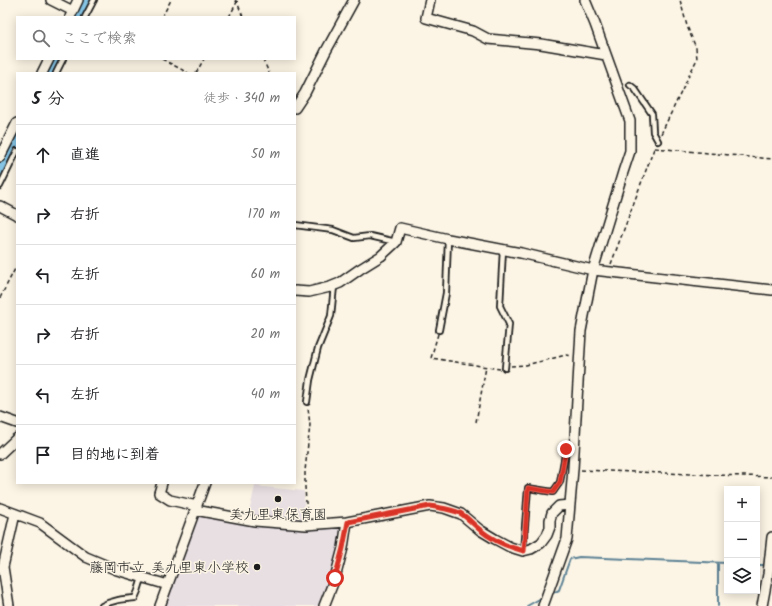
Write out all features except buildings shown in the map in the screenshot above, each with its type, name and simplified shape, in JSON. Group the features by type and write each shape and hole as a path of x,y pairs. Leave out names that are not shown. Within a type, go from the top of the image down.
{"street":[{"path":"51,0 71,14 78,0"},
{"path":"296,106 305,93 354,0"},
{"path":"430,0 426,18 473,31 488,39 541,44 606,55"},
{"path":"543,606 567,539 573,470 581,331 593,270 630,151 630,121 622,96 585,0"},
{"path":"42,72 48,60"},
{"path":"0,157 16,125"},
{"path":"0,206 16,214"},
{"path":"296,291 308,292 334,286 340,283 381,256 396,242 400,228 593,270 772,290"},
{"path":"0,417 16,423"},
{"path":"0,454 16,439"},
{"path":"162,484 159,494 170,500 196,508 255,521 308,525 348,522 430,506 444,508 461,514 495,540 510,547 524,551 532,550 541,543 547,535 550,527 552,513 559,506 570,505"},
{"path":"160,606 205,484"},
{"path":"0,508 40,523 86,557 117,570 168,585"},
{"path":"9,606 3,567 15,514"},
{"path":"324,606 335,578 348,522"},
{"path":"762,606 770,574 772,537"}],"lane":[{"path":"86,16 94,0"},
{"path":"56,72 62,60"},
{"path":"630,85 652,114 653,132 658,141"},
{"path":"0,186 16,153"},
{"path":"296,226 333,230 354,238 370,236 396,242"},
{"path":"439,330 446,293 448,239"},
{"path":"502,249 500,306 509,324 506,368"},
{"path":"307,402 310,380 318,348 331,316 334,286"},
{"path":"524,551 528,488 553,492 560,482 566,449 574,447"},
{"path":"102,606 108,602 135,598 142,578"}],"path":[{"path":"163,16 171,0"},
{"path":"229,16 238,0"},
{"path":"238,0 243,16"},
{"path":"608,272 654,148 697,59 696,48 687,26 680,0"},
{"path":"164,60 186,72"},
{"path":"197,72 203,60"},
{"path":"264,60 270,72"},
{"path":"654,148 772,159"},
{"path":"0,298 16,267"},
{"path":"439,330 431,358 503,370 508,366 526,365 566,355 579,358"},
{"path":"476,422 486,367"},
{"path":"307,402 310,425 305,479 308,525"},
{"path":"573,470 772,477"}],"shaded area":[{"path":"255,486 304,491 304,523 248,517"},
{"name":"藤岡市立 美九里東小学校","path":"196,515 341,525 343,527 333,576 320,606 163,606 171,589"}],"waterway":[{"path":"77,16 85,0"},
{"path":"48,72 54,60"},
{"path":"0,169 16,137"},
{"path":"551,594 559,590 570,559 579,557 724,563"},
{"path":"718,563 718,606"},
{"path":"760,565 766,565"},
{"path":"527,606 543,597"}],"place":[{"name":"美九里東保育園","path":"278,499"},
{"name":"藤岡市立 美九里東小学校","path":"257,567"}],"route":[{"path":"335,578 348,522 430,506 444,508 461,514 495,540 510,547 524,551 528,488 553,492 560,482 566,449"}]}
